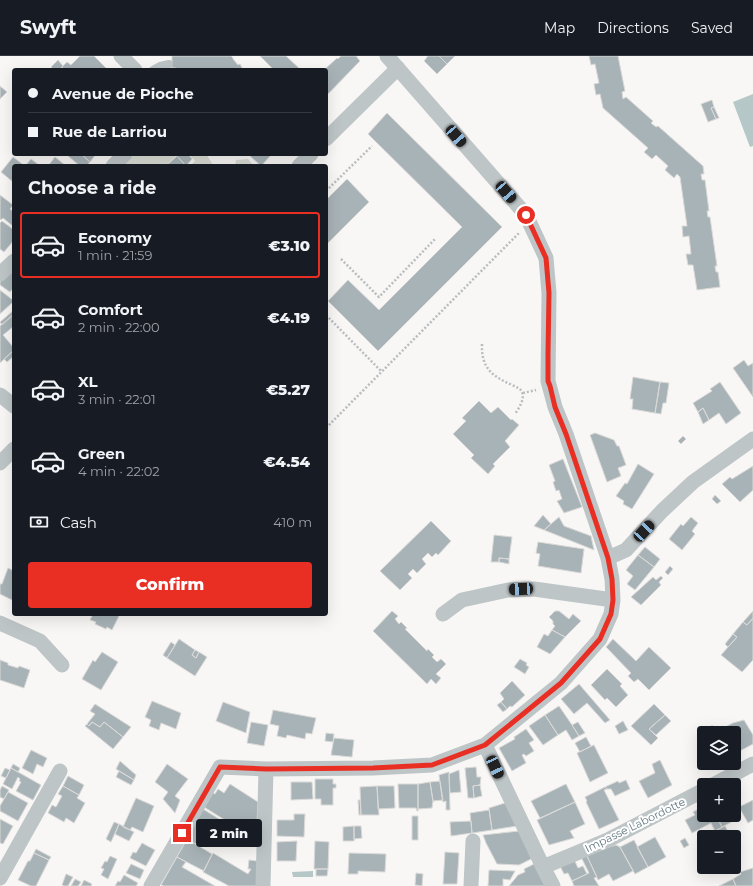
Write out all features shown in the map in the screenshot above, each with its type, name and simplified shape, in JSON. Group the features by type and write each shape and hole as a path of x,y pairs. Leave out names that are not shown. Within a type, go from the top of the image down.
{"street":[{"path":"121,56 133,68"},
{"path":"151,886 220,767 266,769 373,768 432,765 485,745 561,683 600,639 611,614 613,600 612,579 608,558 566,434 555,407 548,381 549,293 546,258 526,215 387,56"},
{"path":"328,137 398,68"},
{"path":"115,164 123,156"},
{"path":"301,164 309,156"},
{"path":"0,274 12,263"},
{"path":"0,395 12,404"},
{"path":"608,558 626,550 662,511 693,482 753,439"},
{"path":"0,463 12,451"},
{"path":"443,614 462,600 508,590 534,589 613,600"},
{"path":"0,623 40,641 62,665"},
{"path":"485,745 553,886"},
{"path":"726,778 753,764"},
{"path":"263,886 266,769"},
{"path":"0,878 60,771"},
{"name":"Impasse Labordotte","path":"543,867 608,840 697,794"},
{"path":"471,886 473,841"}],"lane":[{"path":"156,68 169,64"}],"path":[{"path":"328,189 372,146"},
{"path":"328,426 530,223"},
{"path":"341,259 379,298 434,239"},
{"path":"328,317 382,372"},
{"path":"482,344 484,365 493,375 520,388 523,393 523,399 515,414"}],"shaded area":[{"path":"753,94 753,146 750,147 733,102"},
{"path":"133,156 176,156 167,164 125,163"},
{"path":"191,156 207,156 212,164 192,164 195,161"},
{"path":"248,159 252,164 235,164 236,160"},
{"path":"313,871 313,877 293,877 292,872"}],"building":[{"path":"80,56 94,56 106,68 62,67 67,62 71,65"},
{"path":"172,56 231,56 238,65 240,64 242,68 176,68 172,68"},
{"path":"260,56 286,56 299,68 278,68 272,68"},
{"path":"341,56 356,56 360,61 328,94 328,68 326,68"},
{"path":"428,56 439,56 447,64 437,74 424,61"},
{"path":"439,56 455,56 447,64"},
{"path":"589,56 618,56 625,91 622,92 623,99 626,97 653,121 651,123 656,127 658,126 703,166 704,174 701,174 702,180 705,180 709,211 707,211 708,217 710,217 717,266 715,266 716,272 718,272 720,287 697,290 693,265 688,265 686,254 691,254 689,236 683,237 682,226 687,226 680,177 677,174 674,178 665,170 668,166 656,155 652,159 644,152 648,148 603,108 600,94 596,95 594,84 599,83 595,64 591,65"},
{"path":"58,60 63,66 61,68 51,67"},
{"path":"0,86 7,92 0,99"},
{"path":"712,100 714,107 711,108 716,119 708,122 701,104"},
{"path":"714,107 719,118 716,119 711,108"},
{"path":"387,113 502,227 378,351 328,301 348,280 379,310 462,227 368,134"},
{"path":"68,156 83,156 90,162 88,164 78,164"},
{"path":"83,156 94,156 90,162"},
{"path":"177,156 190,156 192,159 188,164 184,164"},
{"path":"177,156 184,164 168,164"},
{"path":"250,156 270,156 263,164 259,164"},
{"path":"13,157 22,164 12,164 12,181 1,172"},
{"path":"55,157 64,164 50,164"},
{"path":"31,159 38,164 27,164"},
{"path":"347,179 369,202 328,243 328,198"},
{"path":"0,195 12,204 10,209 12,210 12,225 3,218 1,220"},
{"path":"2,221 12,228 12,242 4,252 0,249 0,223"},
{"path":"12,271 12,290 10,292 0,285 0,282"},
{"path":"0,290 12,299 12,303 0,314"},
{"path":"12,312 12,316 2,325 0,322"},
{"path":"12,316 12,328 3,335 12,346 12,352 0,363 0,326"},
{"path":"12,352 12,358 7,362 4,359"},
{"path":"744,360 748,366 753,363 753,397 733,368"},
{"path":"633,377 660,382 655,413 632,409 633,399 630,399"},
{"path":"660,382 669,383 666,403 663,403 661,414 655,413"},
{"path":"720,382 741,413 726,424 719,413 709,420 703,408 698,412 693,403 712,391 710,389"},
{"path":"479,401 491,413 498,407 511,420 512,419 519,425 505,441 510,447 493,464 495,466 488,474 471,458 474,455 453,434 466,421 462,418"},
{"path":"703,408 709,420 703,424 698,412"},
{"path":"595,433 614,440 617,446 619,446 626,465 618,468 621,476 607,482 590,435"},
{"path":"683,436 686,439 681,444 678,441"},
{"path":"563,459 582,507 564,513 557,501 562,499 559,490 556,491 553,482 555,481 549,465"},
{"path":"638,464 654,474 632,509 623,504 624,501 616,496 625,483 627,484"},
{"path":"753,466 753,490 740,502 722,484 730,477 732,479"},
{"path":"715,495 721,501 717,504 712,499"},
{"path":"543,515 551,524 544,530 534,526"},
{"path":"559,517 564,526 591,536 594,550 544,530"},
{"path":"691,517 698,523 692,531 695,534 682,550 669,539 681,524 683,526"},
{"path":"431,521 451,541 438,555 436,553 432,557 428,553 422,559 426,564 417,573 413,569 408,574 412,578 400,590 380,571"},
{"path":"494,535 512,537 509,559 499,558 499,562 491,562"},
{"path":"538,542 584,549 581,573 538,566 540,554 536,553"},
{"path":"645,547 660,559 654,567 638,555"},
{"path":"638,555 654,567 635,590 627,584 633,576 626,570"},
{"path":"499,558 509,559 509,564 499,562"},
{"path":"670,566 673,569 668,575 665,572"},
{"path":"8,568 12,570 12,600 0,594 0,584 2,584"},
{"path":"661,576 663,578 659,582 661,585 641,605 631,597 653,577 656,580"},
{"path":"392,611 398,616 395,619 399,624 401,622 407,628 405,629 427,651 428,649 434,655 432,657 437,662 441,659 446,664 436,674 441,678 436,684 431,679 427,684 373,631"},
{"path":"555,611 559,611 569,619 573,614 581,621 565,637 552,630 555,626 549,617"},
{"path":"753,611 753,618 747,625 743,622"},
{"path":"92,616 119,616 112,630 95,624 96,622 90,620"},
{"path":"753,618 753,660 742,672 721,655 737,637 733,634 743,622 747,625"},
{"path":"552,630 565,637 550,654 537,647 544,634 548,636"},
{"path":"733,634 737,637 728,647 725,644"},
{"path":"179,639 195,650 192,655 196,658 199,652 207,657 195,676 167,658"},
{"path":"613,639 636,661 649,647 671,668 649,690 638,679 634,682 628,676 631,673 606,647"},
{"path":"171,642 175,645 167,658 163,655"},
{"path":"195,650 199,652 196,658 192,655"},
{"path":"102,652 118,662 101,690 82,679 93,660 95,662"},
{"path":"520,659 527,663 526,665 529,667 525,674 514,667"},
{"path":"0,660 8,663 8,665 18,668 19,666 30,670 24,688 0,680"},
{"path":"607,669 622,684 620,686 628,695 616,707 607,698 605,700 591,685"},
{"path":"512,681 525,695 512,707 510,706 507,709 501,702 504,699 500,693"},
{"path":"579,684 610,720 605,723 587,703 574,714 561,699"},
{"path":"152,701 181,713 176,729 161,723 159,730 149,726 151,720 145,717"},
{"path":"223,702 250,712 246,733 216,721"},
{"path":"501,702 507,709 503,712 497,705"},
{"path":"95,704 131,727 123,737 104,722 100,727 92,722 89,726 87,724 95,714 90,711"},
{"path":"654,704 665,715 649,729 658,738 651,745 631,726"},
{"path":"559,706 579,736 572,740 566,730 558,735 545,715"},
{"path":"273,710 316,718 312,734 306,733 305,739 287,735 286,738 277,736 279,726 270,724"},
{"path":"545,715 558,735 543,745 529,726"},
{"path":"665,715 671,721 656,735 649,729"},
{"path":"744,720 753,735 753,744 741,750 741,726 727,726"},
{"path":"623,721 628,730 619,734 615,726"},
{"path":"92,722 100,727 104,722 123,737 113,749 85,726 87,724 89,726"},
{"path":"251,722 268,725 264,746 247,743"},
{"path":"578,722 585,733 579,736 572,725"},
{"path":"526,729 534,740 529,743 534,751 526,756 524,754 522,755 526,763 512,771 499,748 515,739 514,737"},
{"path":"326,733 334,734 333,742 325,741"},
{"path":"586,737 591,746 580,752 575,743"},
{"path":"334,738 354,740 352,757 331,755"},
{"path":"594,745 608,773 590,782 577,753"},
{"path":"31,750 47,758 43,767 37,764 33,774 22,768"},
{"path":"660,760 672,785 648,798 639,781 655,773 652,764"},
{"path":"120,761 136,775 134,780 116,769"},
{"path":"13,764 20,768 18,772 11,768"},
{"path":"167,764 188,779 175,796 180,800 175,813 163,799 168,792 155,782"},
{"path":"476,767 477,777 481,777 480,785 473,786 474,798 468,798 465,768"},
{"path":"5,768 10,770 6,778 1,776"},
{"path":"11,768 41,785 33,800 16,791 21,782 19,781 20,779 18,777 12,789 3,784"},
{"path":"459,770 461,792 450,793 449,774"},
{"path":"119,771 134,780 131,785 116,777"},
{"path":"449,772 450,810 446,810 446,801 443,802 439,775"},
{"path":"68,776 84,785 79,795 63,786"},
{"path":"315,779 333,779 333,784 336,784 336,788 333,788 333,805 321,805 321,799 315,799"},
{"path":"626,780 630,789 615,796 611,789 607,789 605,787 618,781 619,783"},
{"path":"440,781 443,800 433,801 430,782"},
{"path":"291,782 312,782 313,799 291,800"},
{"path":"430,782 433,801 432,808 418,809 418,784"},
{"path":"230,784 258,802 257,821 249,835 204,807 213,793 215,794 218,789 224,793"},
{"path":"398,784 418,784 418,811 416,808 399,808"},
{"path":"566,784 575,802 540,818 531,801"},
{"path":"480,785 482,796 474,798 473,786"},
{"path":"2,786 9,790 4,799 0,797 0,790"},
{"path":"63,786 79,795 77,798 85,803 74,823 66,818 64,822 48,813 52,805 56,807 62,796 58,794"},
{"path":"377,786 379,815 361,815 360,787"},
{"path":"377,786 394,786 395,808 378,809"},
{"path":"605,787 607,789 604,790 619,820 599,829 585,797"},
{"path":"8,792 28,803 18,821 0,811 0,806"},
{"path":"136,798 154,806 143,832 132,827 130,830 123,827"},
{"path":"358,800 360,800 361,815 359,815"},
{"path":"753,800 753,820 748,823 741,811 741,806"},
{"path":"575,802 585,824 570,831 574,838 549,845 537,820"},
{"path":"505,803 517,826 492,830 489,808"},
{"path":"203,809 227,824 218,843 213,840 212,843 203,838 207,830 195,823"},
{"path":"489,810 492,830 472,833 470,813"},
{"path":"697,810 697,822 720,822 722,827 714,830 711,823 692,833 685,820 695,815 693,812"},
{"path":"294,814 305,814 304,837 277,836 277,820 294,820"},
{"path":"412,816 418,816 418,840 412,840"},
{"path":"0,819 13,826 3,844 0,843"},
{"path":"471,821 472,833 451,836 450,822"},
{"path":"114,822 119,824 111,842 106,839"},
{"path":"720,822 731,822 722,827"},
{"path":"195,823 207,830 199,846 187,839"},
{"path":"119,824 134,832 129,841 115,834"},
{"path":"227,824 236,830 227,845 219,841"},
{"path":"354,826 361,826 362,838 354,839"},
{"path":"354,826 354,841 343,841 343,827"},
{"path":"725,826 727,830 717,830"},
{"path":"519,831 533,858 519,865 497,864 483,835"},
{"path":"655,837 666,857 648,867 637,847"},
{"path":"685,838 689,845 684,848 680,841"},
{"path":"187,839 212,854 204,871 177,857"},
{"path":"634,840 648,867 635,874 620,847"},
{"path":"297,841 296,861 277,861 277,842"},
{"path":"315,841 329,842 328,869 314,869"},
{"path":"142,843 155,850 146,866 130,858 133,852 136,853"},
{"path":"616,845 620,847 633,871 613,881 609,874 598,880 586,854"},
{"path":"36,849 51,857 49,860 34,853"},
{"path":"445,852 459,853 457,884 443,884"},
{"path":"34,853 49,860 36,886 31,886 18,880"},
{"path":"213,853 248,874 251,869 248,869 249,860 257,861 257,886 229,886 203,872"},
{"path":"349,853 386,854 385,872 358,871 358,874 348,874"},
{"path":"586,854 597,877 594,878 599,886 574,886 572,881 589,873 580,855"},
{"path":"110,856 117,859 108,879 101,875 104,869 101,868"},
{"path":"177,857 186,862 182,867 215,886 161,885"},
{"path":"573,857 578,868 583,866 587,874 572,881 568,873 564,874 559,864"},
{"path":"131,864 144,870 140,879 126,873"},
{"path":"534,864 545,886 509,886 518,875 525,872 524,869"},
{"path":"753,868 753,886 736,886 733,879 741,874 741,872"},
{"path":"316,869 328,869 327,876 316,876"},
{"path":"489,870 515,871 510,880 503,879 503,886 488,886"},
{"path":"416,873 423,874 422,886 415,885"},
{"path":"66,874 73,877 68,886 64,886 62,885"},
{"path":"124,875 138,883 136,886 115,886 118,881 120,882"},
{"path":"75,879 81,882 78,886 71,886"},
{"path":"733,879 736,886 719,886"},
{"path":"84,880 92,884 91,886 81,886"}],"route":[{"path":"182,833 220,767 266,769 373,768 432,765 485,745 561,683 600,639 611,614 613,600 612,579 608,558 566,434 555,407 548,381 549,293 546,258 526,215"}]}
